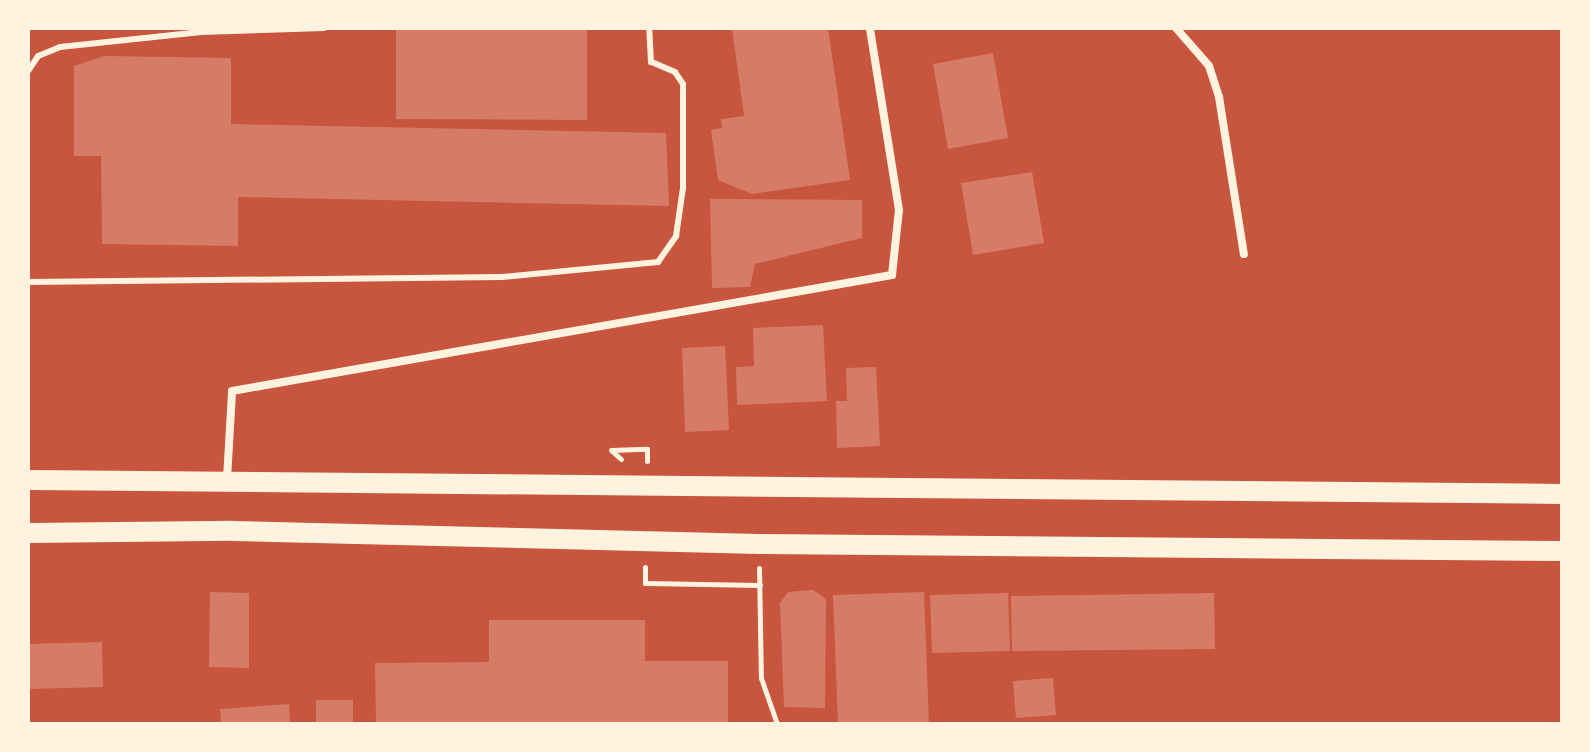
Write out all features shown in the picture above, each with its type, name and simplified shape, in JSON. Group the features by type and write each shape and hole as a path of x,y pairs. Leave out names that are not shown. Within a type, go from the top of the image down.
{"main road":[{"path":"28,480 227,479 1562,494"},
{"path":"28,533 233,531 759,544 1562,551"}],"street":[{"path":"227,479 232,391 892,275 899,210 870,28"},
{"path":"1176,28 1209,66 1219,97 1244,254"}],"lane":[{"path":"28,71 38,56 60,47 201,32 324,28"},
{"path":"28,282 502,277 658,262 676,236 683,188 683,84 675,72 651,62 649,28"}],"path":[{"path":"631,467 611,450 647,449"},
{"path":"759,544 761,678 777,724"},
{"path":"645,583 760,585"}],"building":[{"path":"396,28 587,28 587,120 396,119"},
{"path":"732,28 828,28 850,180 752,194 718,180 711,130 722,128 721,119 744,116"},
{"path":"993,53 1008,138 948,149 933,64"},
{"path":"104,56 231,58 231,124 666,133 669,206 238,197 238,246 102,244 101,156 74,156 74,66"},
{"path":"1032,172 1044,243 973,255 961,183"},
{"path":"710,199 862,200 862,238 755,264 750,287 712,288"},
{"path":"823,325 827,401 737,405 736,367 754,366 753,328"},
{"path":"725,346 729,430 685,432 682,348"},
{"path":"876,367 880,446 837,448 836,401 847,401 846,368"},
{"path":"813,590 826,599 825,708 784,707 780,603 788,592"},
{"path":"210,592 249,593 249,668 209,667"},
{"path":"924,592 929,724 838,724 833,595"},
{"path":"1008,593 1010,651 932,653 930,595"},
{"path":"1214,593 1215,649 1012,651 1011,596"},
{"path":"489,620 645,620 645,661 728,661 728,724 376,724 375,663 489,662"},
{"path":"102,642 103,687 28,689 28,644"},
{"path":"1053,678 1056,715 1016,718 1013,681"},
{"path":"316,700 353,700 353,724 316,724"},
{"path":"289,704 290,724 221,724 220,709"}]}
